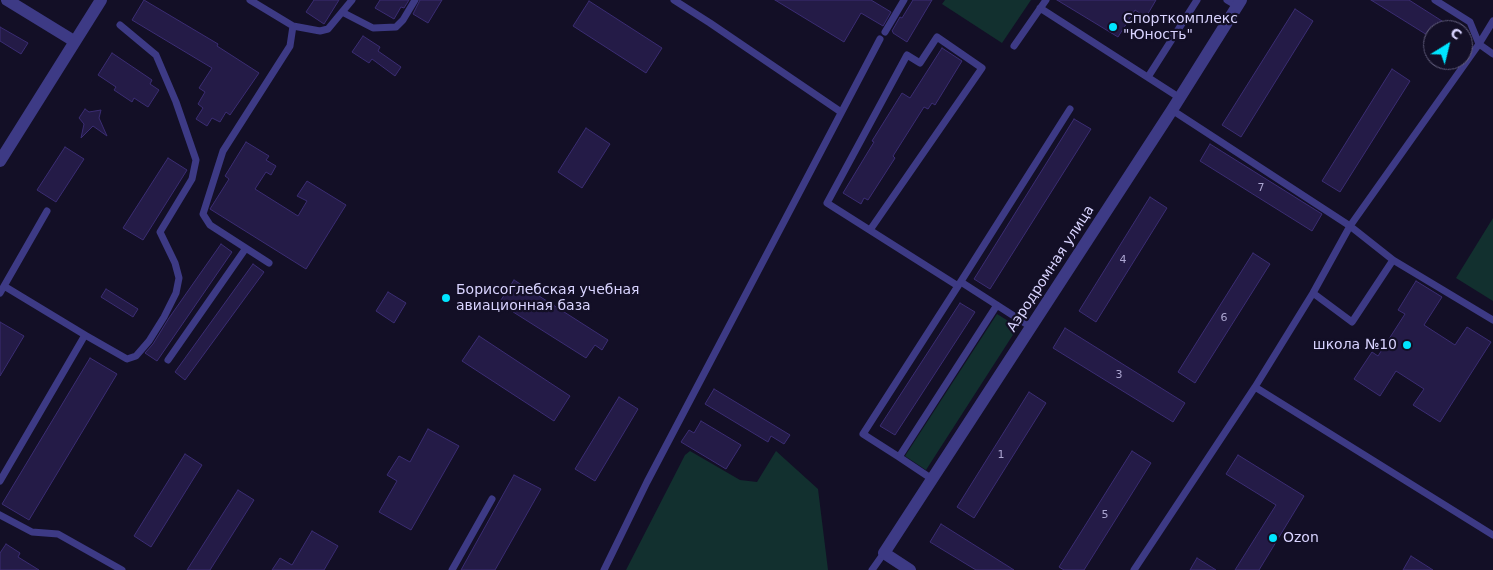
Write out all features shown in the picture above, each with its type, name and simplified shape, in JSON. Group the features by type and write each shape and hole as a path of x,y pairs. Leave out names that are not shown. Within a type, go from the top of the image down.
{"street":[{"path":"7,0 74,42"},
{"path":"0,160 101,0"},
{"name":"Аэродромная улица","path":"884,554 1180,98 1235,2"},
{"path":"884,554 910,570"}],"lane":[{"path":"250,0 293,26 320,31 328,29 352,0"},
{"path":"342,12 373,28 396,27 403,20 415,0"},
{"path":"674,0 841,112"},
{"path":"885,32 904,0"},
{"path":"1014,46 1046,0"},
{"path":"1148,77 1197,0"},
{"path":"1435,0 1470,22 1478,44 1493,54"},
{"path":"1040,8 1180,98"},
{"path":"1134,570 1255,388 1313,293 1350,226 1493,21"},
{"path":"48,211 2,290 85,334 126,359 136,356 149,341 176,293 179,278 175,263 160,232 192,180 196,160 176,102 156,55 120,25"},
{"path":"269,263 210,226 203,214 223,151 290,46 293,26"},
{"path":"870,230 982,68 937,37 920,63 907,55 827,203 870,230 997,305 1030,327"},
{"path":"604,570 647,482 880,40"},
{"path":"932,479 863,434 1070,108"},
{"path":"1172,110 1350,226 1393,260 1493,320"},
{"path":"168,360 246,248"},
{"path":"1313,293 1352,322 1393,260"},
{"path":"899,457 997,305"},
{"path":"0,481 85,334"},
{"path":"1255,388 1493,534"},
{"path":"452,570 492,499"},
{"path":"0,515 32,532 58,534 122,570"},
{"path":"872,570 884,554"}],"green space":[{"path":"945,0 1031,0 1002,43 942,4"},
{"path":"1493,218 1493,301 1456,278"},
{"path":"997,314 1018,327 926,470 905,456"},
{"path":"690,451 740,480 757,482 776,451 818,489 828,570 626,570 685,455"}],"building":[{"path":"144,0 218,44 217,46 259,73 230,115 226,112 220,122 212,118 207,126 196,119 203,108 198,104 205,92 199,88 212,68 132,20"},
{"path":"314,0 339,0 324,24 306,12"},
{"path":"380,0 409,0 404,8 401,7 394,19 375,8"},
{"path":"420,0 442,0 428,23 413,14"},
{"path":"775,0 871,0 891,12 883,26 861,13 844,42"},
{"path":"913,0 932,0 907,42 892,31"},
{"name":"Спорткомплекс \"Юность\"","path":"1057,0 1156,0 1146,17 1135,10 1118,37"},
{"path":"1371,0 1409,0 1440,20 1423,20 1423,32"},
{"path":"589,1 662,48 646,73 573,26"},
{"path":"1295,9 1313,21 1241,137 1222,125"},
{"path":"0,27 28,43 21,54 0,41"},
{"path":"363,36 380,47 378,51 401,67 395,76 372,59 369,63 352,52"},
{"path":"942,48 962,61 935,105 932,103 928,109 924,107 868,200 864,198 861,204 843,193 902,93 910,98"},
{"path":"112,53 152,80 150,84 159,90 148,107 134,98 132,102 114,90 116,87 98,75"},
{"path":"1392,69 1410,81 1340,192 1322,181"},
{"path":"85,109 89,112 101,110 99,118 107,136 93,126 81,138 84,124 79,118"},
{"path":"1074,119 1091,129 990,289 974,279"},
{"path":"586,128 610,144 582,188 558,172"},
{"path":"246,142 269,156 266,160 276,166 271,175 266,172 255,189 298,216 307,201 297,196 307,181 346,205 306,269 210,209 229,179 225,176"},
{"path":"1210,144 1322,214 1312,231 1200,161"},
{"path":"65,147 84,159 56,202 37,190"},
{"path":"168,158 187,170 143,240 123,228"},
{"path":"1150,197 1167,208 1096,322 1079,311"},
{"path":"221,244 232,252 157,361 145,353"},
{"path":"1253,253 1270,264 1195,383 1178,372"},
{"path":"253,264 264,272 185,380 175,372"},
{"path":"514,280 608,340 602,350 595,345 586,358 499,303"},
{"path":"1416,281 1442,297 1424,325 1455,345 1467,327 1491,342 1440,422 1413,405 1424,389 1396,371 1380,396 1354,379 1372,352 1378,356 1405,314 1398,310"},
{"path":"106,289 138,309 133,317 101,297"},
{"path":"388,292 406,303 394,323 376,311"},
{"path":"960,303 975,312 895,435 880,426"},
{"path":"0,322 24,336 0,376"},
{"path":"1065,328 1185,403 1173,422 1053,348"},
{"path":"479,336 570,396 554,421 462,361"},
{"path":"90,358 117,374 29,520 2,504"},
{"path":"714,389 790,435 784,444 771,436 768,442 705,404"},
{"path":"1029,392 1046,403 974,518 957,507"},
{"path":"619,397 638,409 595,481 575,469"},
{"path":"701,421 741,445 726,469 681,442 689,430 694,433"},
{"path":"428,429 459,446 411,530 379,512 397,481 387,475 399,456 410,462"},
{"path":"1132,451 1151,463 1084,570 1064,570 1059,567"},
{"path":"185,454 202,465 151,547 134,536"},
{"path":"1238,455 1304,496 1259,570 1235,570 1276,505 1226,474"},
{"path":"514,475 541,489 495,570 461,570"},
{"path":"238,490 254,500 210,570 187,570"},
{"path":"941,524 1014,570 976,570 930,542"},
{"path":"312,531 338,546 324,570 272,570 280,558 292,565"},
{"path":"6,544 20,553 18,557 39,570 0,570 0,553"},
{"path":"1411,556 1433,570 1403,570"},
{"path":"1197,558 1216,570 1190,570"}],"place":[{"name":"Спорткомплекс \"Юность\"","path":"1113,27"},
{"name":"Борисоглебская учебная авиационная база","path":"446,298"},
{"name":"школа №10","path":"1407,345"},
{"name":"Ozon","path":"1273,538"}]}
